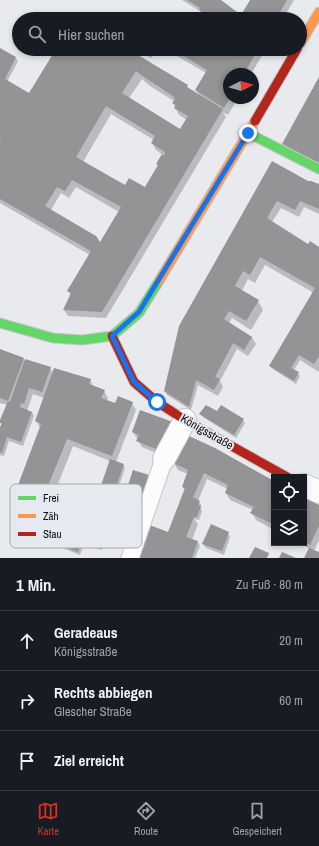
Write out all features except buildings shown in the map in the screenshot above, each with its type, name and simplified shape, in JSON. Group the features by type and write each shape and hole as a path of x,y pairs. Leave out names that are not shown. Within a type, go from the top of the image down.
{"street":[{"path":"307,32 319,12"},
{"path":"0,323 53,338 82,340 112,336 139,312 293,56"},
{"path":"248,133 319,168"},
{"name":"Königsstraße","path":"112,336 134,382 157,402 282,474"},
{"path":"164,459 186,420"},
{"path":"307,487 319,492"}],"lane":[{"path":"142,523 164,459"},
{"path":"130,558 133,548"}],"traffic: fast":[{"path":"248,133 319,169"},
{"path":"0,323 53,338 82,340 112,336 139,313 159,281"}],"traffic: slow":[{"path":"307,32 319,12"},
{"path":"159,281 255,121"}],"traffic: jam":[{"path":"255,121 293,56"},
{"path":"112,336 134,382 157,402 185,420 282,474"}],"route":[{"path":"157,402 134,382 112,336 139,312 248,133"}]}
